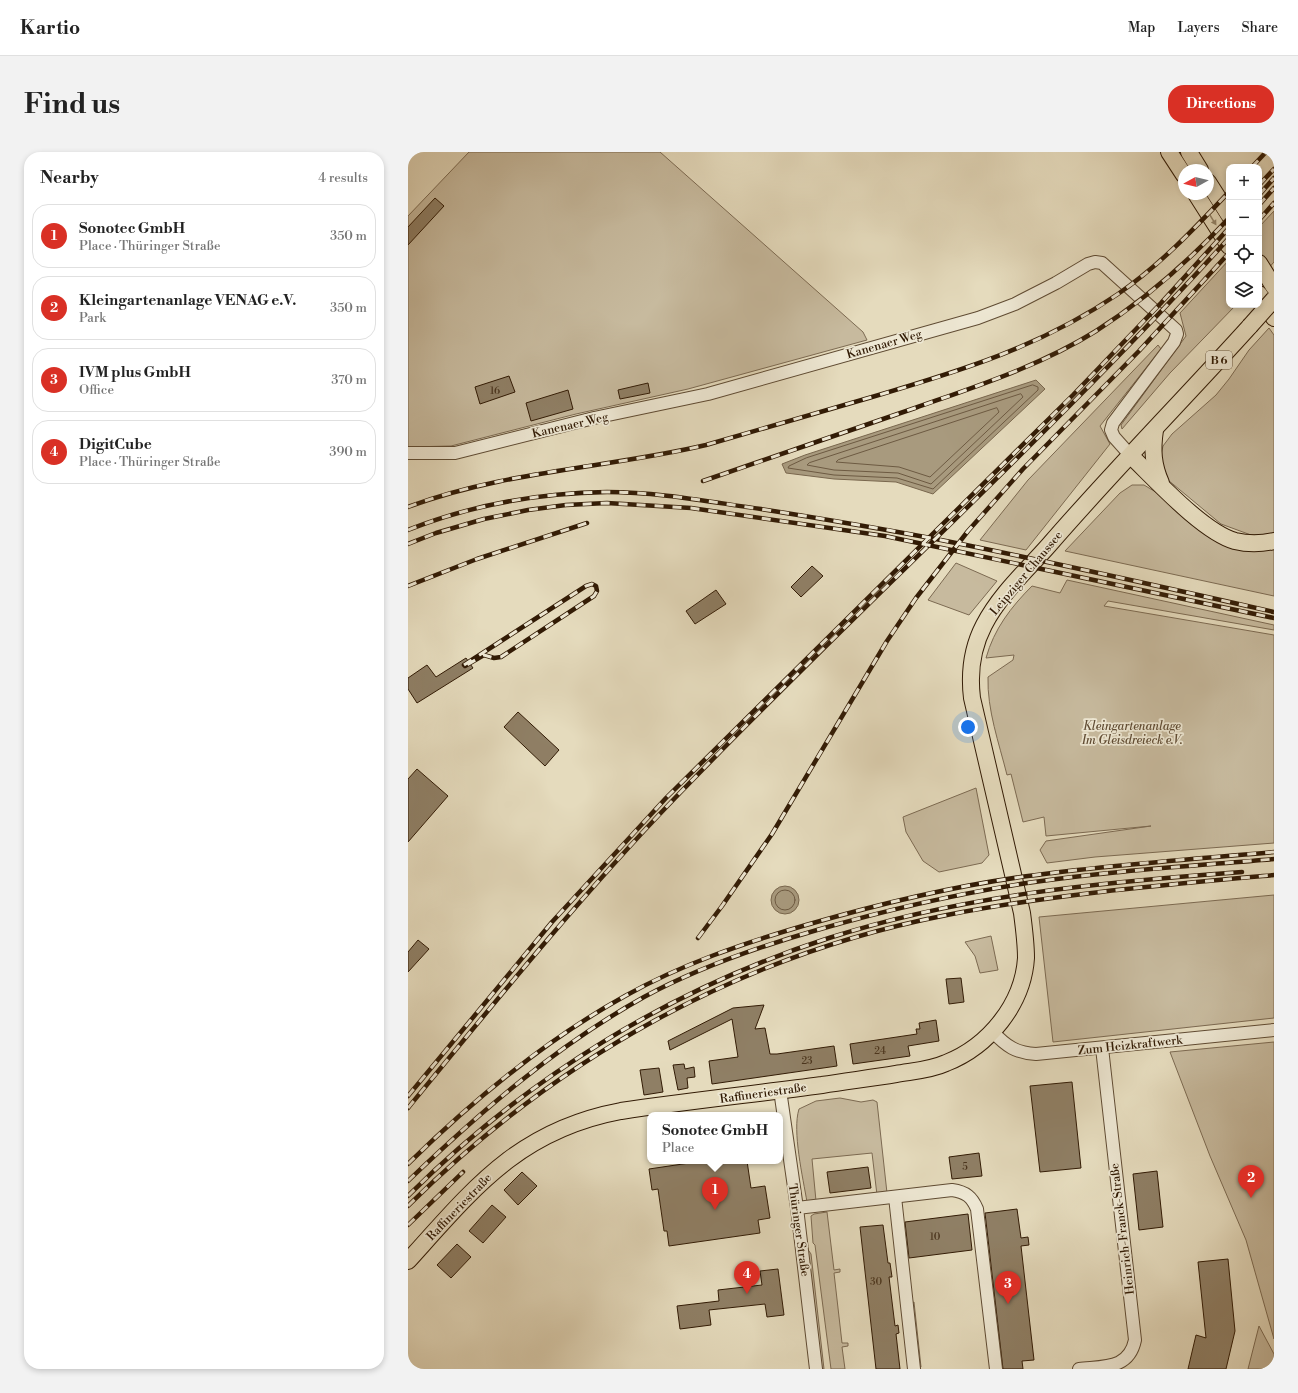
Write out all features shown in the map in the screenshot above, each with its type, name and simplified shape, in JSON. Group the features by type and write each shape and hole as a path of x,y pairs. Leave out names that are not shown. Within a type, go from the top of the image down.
{"main road":[{"path":"1169,152 1178,166"},
{"path":"1189,152 1196,164"},
{"path":"1214,191 1226,210"},
{"path":"1200,200 1226,241"},
{"path":"1262,268 1274,286"},
{"path":"1262,299 1274,318"},
{"name":"Leipziger Chaussee","path":"992,1032 1005,1018 1020,986 1026,959 1026,942 1022,913 972,698 971,674 974,652 985,624 1008,591 1075,515 1155,430 1274,299"},
{"path":"1155,430 1154,461 1163,486"},
{"path":"1131,456 1207,526 1234,540 1263,543 1274,541"},
{"name":"Raffineriestraße","path":"408,1261 489,1175 519,1151 570,1125 604,1114 934,1067 962,1055 979,1045 992,1032"}],"street":[{"name":"Kanenaer Weg","path":"408,453 455,453 594,418 708,394 978,318 1015,304 1056,283 1088,264 1095,262 1102,263 1176,330 1178,334 1174,342 1113,423 1111,430 1114,437 1131,456"},
{"name":"Zum Heizkraftwerk","path":"992,1032 1008,1046 1024,1054 1102,1048 1274,1030"},
{"name":"Heinrich-Franck-Straße","path":"1079,1369 1118,1364 1125,1361 1133,1351 1135,1340 1102,1048"},
{"name":"Thüringer Straße","path":"780,1090 797,1208 816,1369"},
{"path":"797,1208 952,1190 968,1194 974,1201 977,1209 996,1369"},
{"path":"895,1197 914,1369"}],"green space":[{"path":"469,152 660,152 863,332 867,340 688,389 576,414 451,446 408,447 408,216"},
{"path":"1274,211 1274,262 1262,276 1262,236 1262,224"},
{"path":"1226,263 1226,308 1233,308 1170,373 1122,429 1121,425 1186,336 1180,313"},
{"path":"1269,328 1274,335 1274,534 1251,535 1221,524 1168,480 1163,473 1161,455 1163,446 1172,434 1216,395 1249,350"},
{"path":"1158,345 1161,349 1100,426 1110,444 1026,550 980,540 1028,480"},
{"path":"1132,485 1144,485 1159,494 1199,530 1216,540 1274,547 1274,596 1065,551 1120,493"},
{"path":"956,563 997,581 969,615 928,600"},
{"name":"Kleingartenanlage Im Gleisdreieck e.V.","path":"1067,580 1274,625 1274,630 1108,601 1104,606 1274,635 1274,843 1095,857 1047,863 1040,850 1046,841 1151,826 1046,836 1044,817 1023,822 1011,774 1007,775 997,739 991,714 988,689 988,677 1013,660 1014,655 986,658 989,647 1004,619 1010,610 1032,586 1060,593"},
{"path":"976,788 989,855 982,863 939,872 923,861 906,832 903,817"},
{"path":"1274,895 1274,1018 1053,1042 1039,917"},
{"path":"991,936 998,970 980,973 975,956 965,942"},
{"path":"1274,1042 1274,1339 1246,1240 1210,1156 1170,1052"},
{"path":"840,1098 861,1102 873,1100 877,1102 887,1193 877,1195 872,1153 812,1159 816,1201 807,1202 797,1142 797,1118 799,1109 816,1101"},
{"path":"827,1212 834,1270 840,1269 840,1272 834,1273 842,1343 848,1343 848,1346 842,1347 845,1369 831,1369 815,1245 813,1243 811,1216 814,1214"},
{"path":"807,1251 811,1254 824,1369 821,1369"},
{"path":"914,1302 921,1367 919,1367 912,1303"},
{"path":"1259,1326 1274,1354 1274,1369 1248,1369"}],"water":[{"path":"1036,380 1045,389 933,494 896,482 834,479 786,473 782,464 805,455"},
{"path":"785,886 795,890 799,900 795,910 785,914 775,910 771,900 775,890"}],"building":[{"path":"435,198 444,206 408,245 408,227"},
{"path":"509,376 515,392 480,404 475,387"},
{"path":"648,383 650,393 620,399 618,390"},
{"path":"568,390 573,409 531,421 526,403"},
{"path":"812,566 823,576 801,597 791,587"},
{"path":"716,590 726,604 695,624 686,611"},
{"path":"466,658 473,668 417,703 408,689 408,678 427,665 436,677"},
{"path":"518,712 559,750 545,766 504,727"},
{"path":"417,769 448,796 408,842 408,779"},
{"path":"418,940 429,949 408,972 408,952"},
{"path":"961,978 964,1002 949,1004 946,979"},
{"path":"764,1005 755,1029 765,1028 770,1054 834,1046 837,1066 712,1084 709,1061 738,1057 732,1019 670,1050 668,1041 733,1008"},
{"path":"936,1020 939,1041 908,1046 910,1056 853,1064 850,1044 917,1034 916,1029 920,1029 919,1023"},
{"path":"684,1064 685,1069 694,1067 695,1077 687,1078 688,1088 678,1090 673,1065"},
{"path":"659,1068 663,1092 644,1095 640,1070"},
{"path":"1072,1082 1081,1168 1040,1172 1030,1086"},
{"path":"979,1153 982,1176 952,1179 949,1157"},
{"path":"683,1164 747,1164 751,1188 765,1186 770,1218 758,1220 760,1233 669,1246 667,1231 664,1231 658,1189 652,1190 649,1169"},
{"path":"868,1167 871,1188 830,1193 827,1172"},
{"path":"1157,1171 1163,1227 1139,1230 1133,1174"},
{"path":"522,1172 537,1186 518,1205 504,1190"},
{"path":"492,1205 506,1217 483,1243 469,1231"},
{"path":"1017,1209 1021,1238 1028,1237 1029,1245 1021,1246 1034,1360 1022,1361 1023,1369 1003,1369 985,1213"},
{"path":"968,1214 972,1250 909,1258 905,1222"},
{"path":"883,1225 888,1263 890,1263 892,1277 889,1277 895,1326 898,1325 899,1333 896,1334 900,1369 876,1369 860,1227"},
{"path":"457,1244 471,1257 451,1278 437,1265"},
{"path":"1228,1259 1235,1331 1226,1369 1188,1369 1196,1335 1206,1338 1198,1262"},
{"path":"778,1269 784,1315 767,1317 765,1304 709,1310 711,1325 680,1329 677,1306 719,1301 718,1290 762,1285 760,1271"}],"railway":[{"path":"1255,164 1266,152"},
{"path":"1262,182 1274,169"},
{"path":"1262,192 1274,178"},
{"path":"1262,202 1274,188"},
{"path":"408,507 481,485 556,471 669,453 706,445 905,387 999,356 1059,329 1089,313 1118,294 1162,259 1190,233 1226,195"},
{"path":"1262,217 1274,203"},
{"path":"703,481 962,392 1053,355 1096,331 1150,293 1183,264 1226,221"},
{"path":"408,1096 552,922 666,798 1073,395 1161,303 1226,231"},
{"path":"408,1108 571,912 640,835 744,728 1094,381 1226,241"},
{"path":"698,938 772,834 887,641 916,598 968,531 1023,469 1139,351 1226,256"},
{"path":"408,530 456,514 506,502 556,495 626,492 684,498 761,509 915,535 1082,569 1274,612"},
{"path":"408,544 436,533 484,519 528,510 566,505 607,503 691,508 885,536 1274,618"},
{"path":"408,586 477,559 587,523"},
{"path":"464,665 586,586 592,584 596,586 597,591 594,596 501,657 494,658 484,655 465,666"},
{"path":"408,1164 484,1094 511,1072 566,1032 595,1013 647,984 714,955 833,917 916,896 972,885 1028,876 1151,862 1274,852"},
{"path":"408,1181 491,1105 580,1037 644,997 707,967 773,943 843,923 895,909 974,892 1089,875 1274,859"},
{"path":"408,1196 453,1153 501,1113 551,1076 603,1042 657,1011 713,983 770,959 829,938 879,923 982,901 1138,880 1242,872"},
{"path":"408,1206 465,1153 526,1104 589,1059 656,1020 725,986 796,957 871,933 947,915 1028,901 1110,891 1274,875"},
{"path":"408,1225 463,1172"}],"place":[{"name":"Kleingartenanlage VENAG e.V.","path":"1251,1198"},
{"name":"Sonotec GmbH","path":"715,1210"},
{"name":"DigitCube","path":"747,1294"},
{"name":"IVM plus GmbH","path":"1008,1304"}]}
